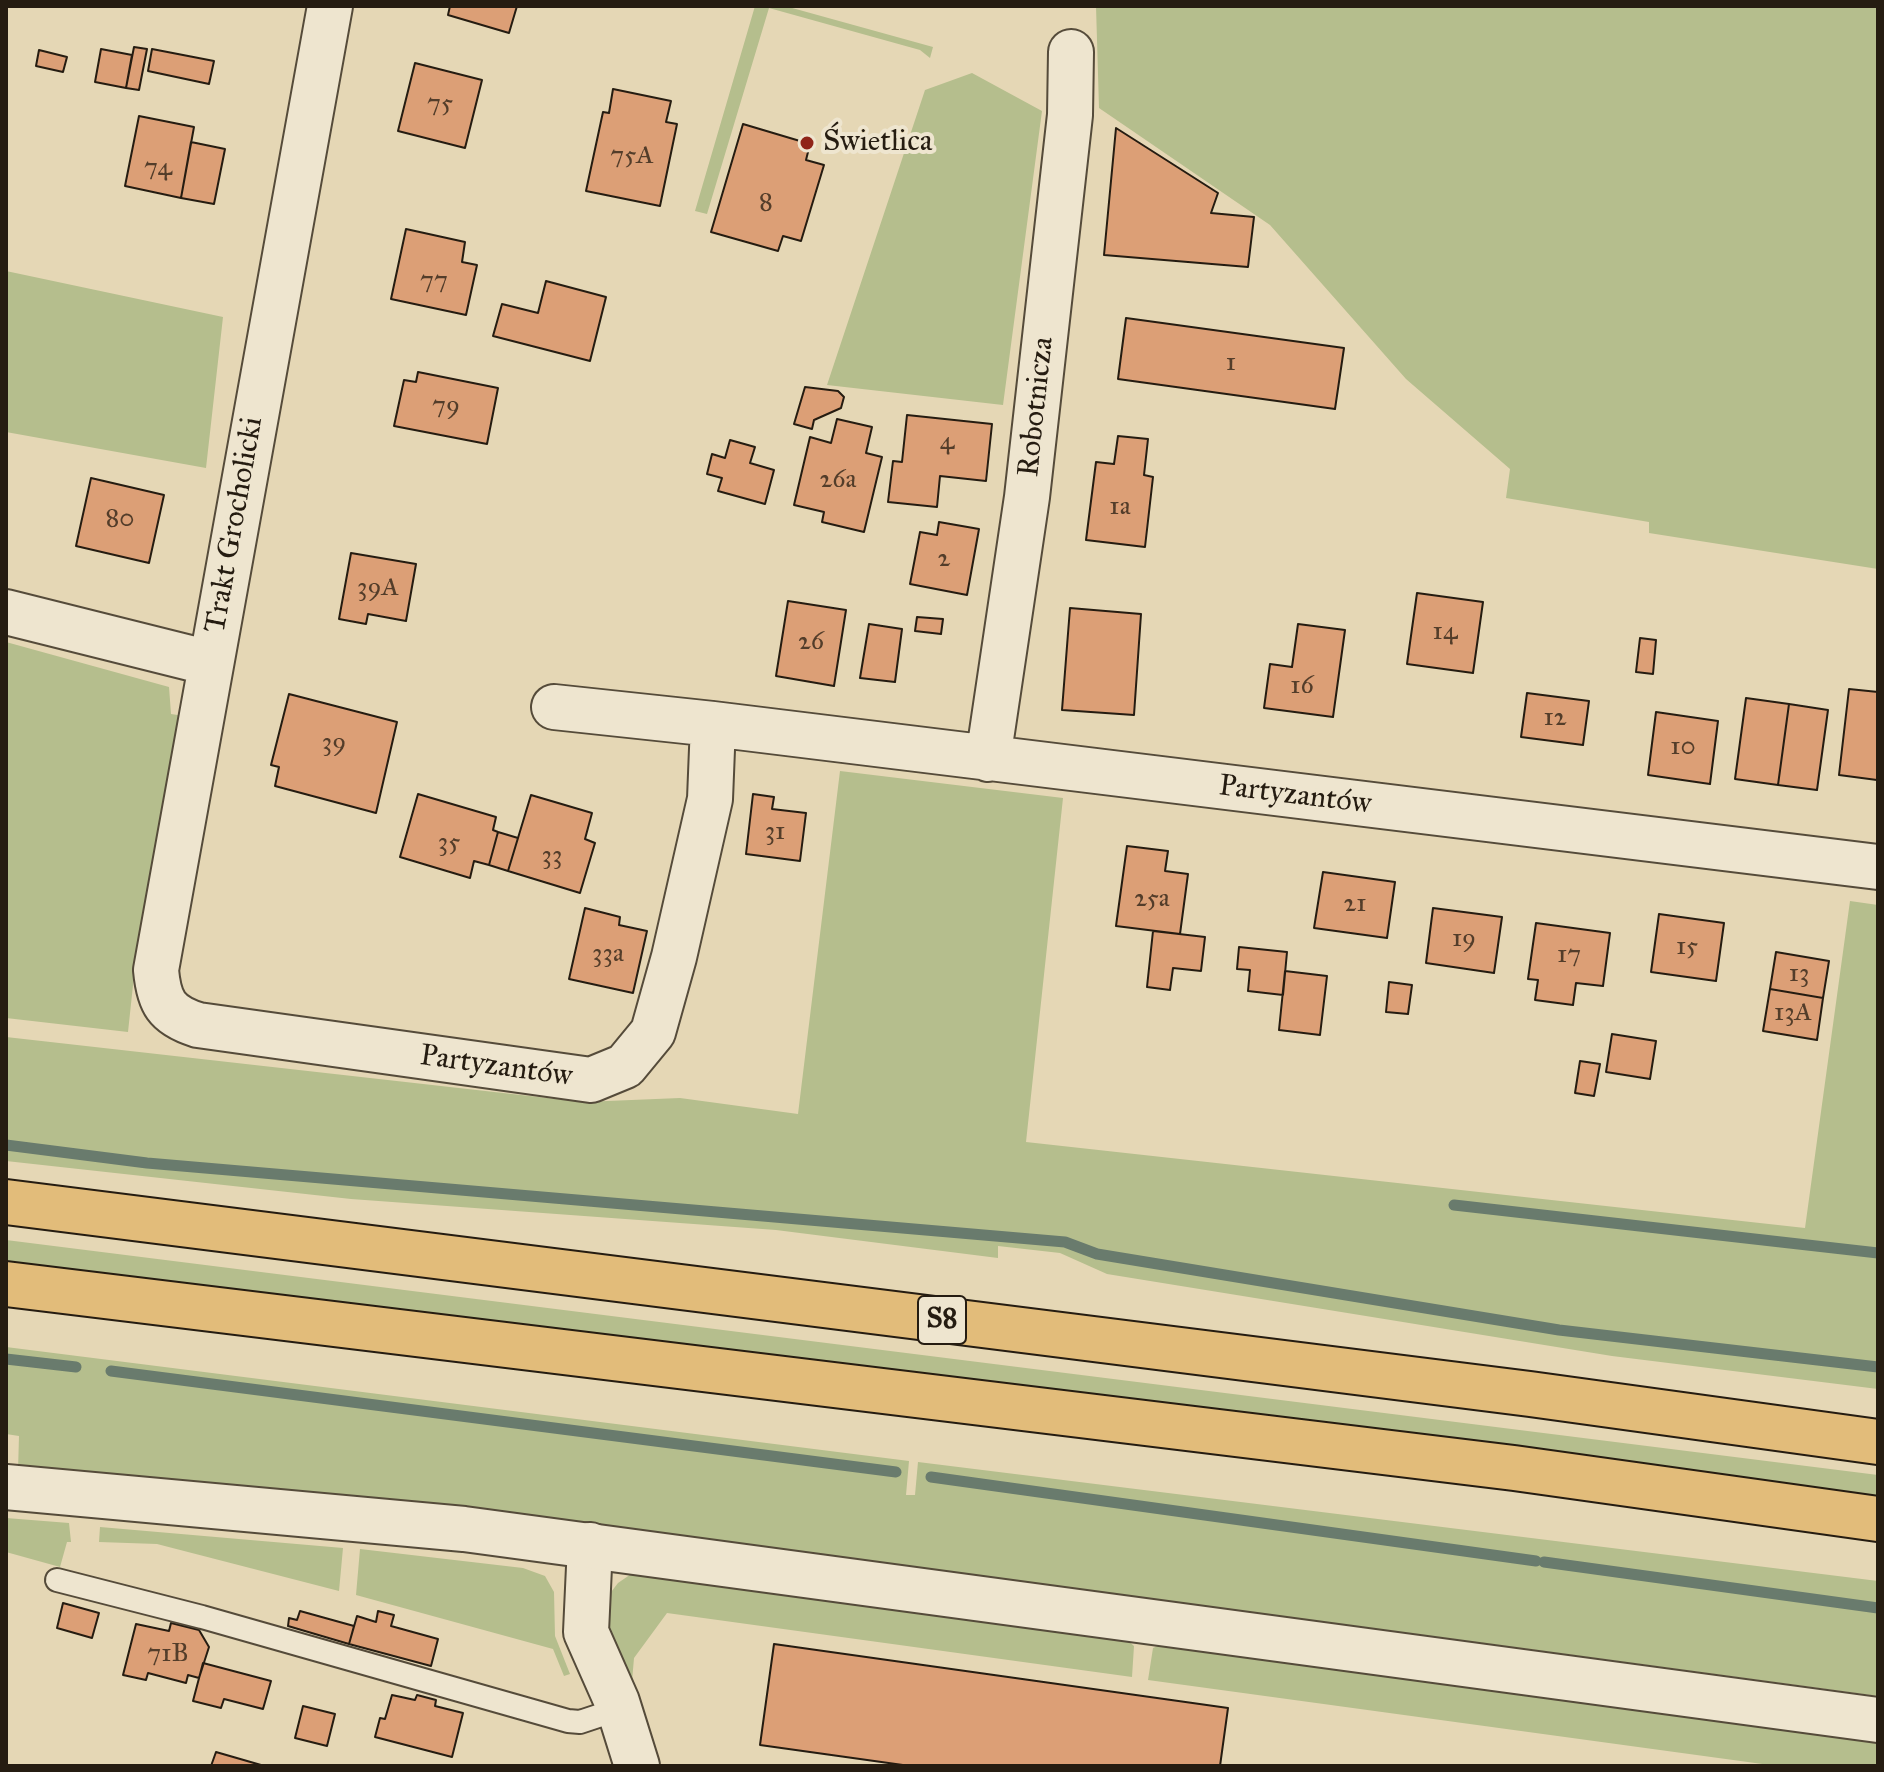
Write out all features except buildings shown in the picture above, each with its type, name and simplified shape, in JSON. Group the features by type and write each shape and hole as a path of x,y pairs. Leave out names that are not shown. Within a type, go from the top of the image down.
{"highway":[{"name":"S8","path":"6,1202 1530,1394 1878,1442"},
{"path":"6,1284 1498,1466 1878,1519"}],"street":[{"name":"Trakt Grocholicki","path":"198,1025 178,1019 167,1008 158,989 156,970 330,6"},
{"name":"Robotnicza","path":"988,759 1029,481 1070,115 1071,52"},
{"path":"6,612 210,663"},
{"name":"Partyzantów","path":"554,707 1878,867"},
{"name":"Partyzantów","path":"198,1025 591,1080 625,1066 653,1032 674,957 710,799 713,724"},
{"path":"6,1487 353,1517 590,1545 1878,1720"},
{"path":"590,1545 586,1632 619,1709 637,1766"}],"lane":[{"path":"57,1580 202,1617 568,1721 580,1722 619,1709"}],"green space":[{"path":"755,6 785,6 933,47 930,58 920,50 769,8 707,214 695,211"},
{"path":"1096,6 1878,6 1878,569 1649,533 1649,522 1506,498 1510,469 1406,379 1270,225 1099,108"},
{"path":"972,73 1042,111 1003,405 827,385 925,90"},
{"path":"6,271 223,317 206,468 6,432"},
{"path":"6,642 169,687 171,714 184,716 136,957 128,1032 6,1018"},
{"path":"840,771 1063,798 1026,1142 1805,1228 1850,901 1878,905 1878,1389 1612,1356 1107,1274 1060,1253 998,1246 998,1258 776,1230 351,1199 6,1161 6,1037 583,1102 680,1098 798,1114"},
{"path":"6,1240 1878,1475 1878,1497 6,1263"},
{"path":"6,1347 909,1461 906,1495 915,1495 918,1462 1878,1581 1878,1696 1259,1613 783,1554 18,1471 19,1436 6,1434"},
{"path":"6,1518 69,1523 71,1542 67,1542 60,1567 6,1552"},
{"path":"100,1527 343,1548 339,1591 157,1544 99,1542"},
{"path":"360,1549 523,1568 545,1576 554,1592 555,1636 570,1674 564,1676 553,1649 356,1595"},
{"path":"634,1572 1122,1635 1134,1646 1132,1677 667,1613 634,1658 631,1693 605,1636 605,1600 618,1583"},
{"path":"1160,1645 1878,1738 1878,1766 1777,1766 1148,1680 1153,1648"}],"waterway":[{"path":"6,1145 147,1163 1065,1242 1097,1254 1559,1330 1878,1367"},
{"path":"1454,1205 1878,1253"},
{"path":"6,1359 76,1367"},
{"path":"111,1371 896,1472"},
{"path":"931,1477 1536,1561"},
{"path":"1544,1562 1878,1608"}],"place":[{"name":"Świetlica","path":"807,143"}]}
